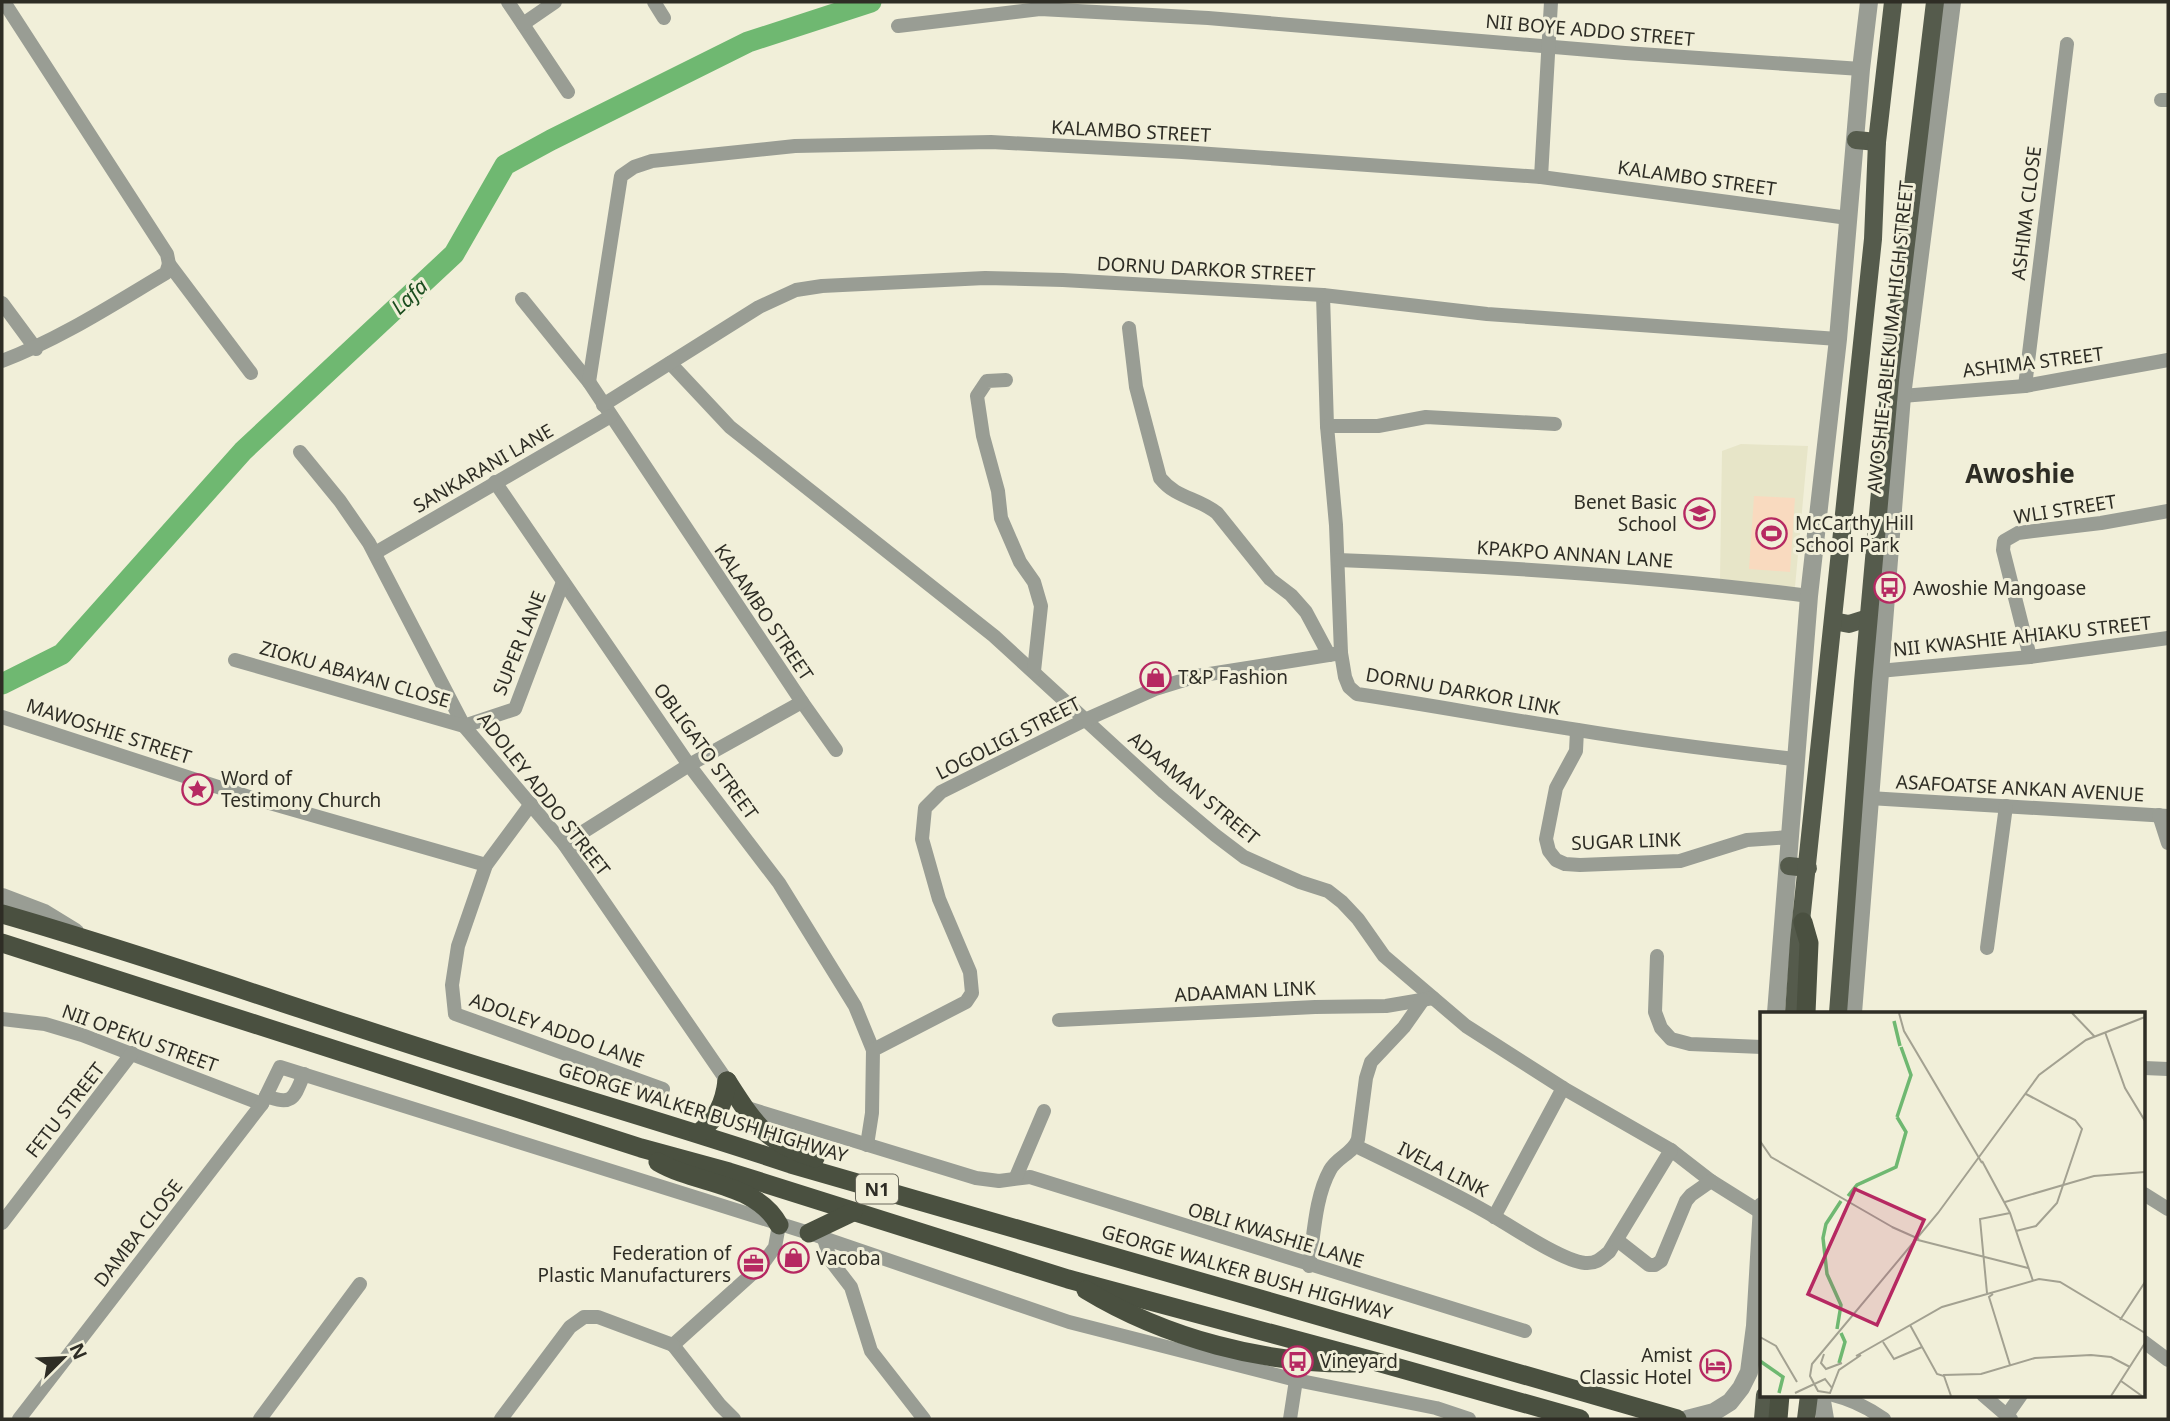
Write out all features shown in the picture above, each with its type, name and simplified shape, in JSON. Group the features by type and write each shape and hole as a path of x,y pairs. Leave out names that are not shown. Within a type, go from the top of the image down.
{"highway":[{"name":"GEORGE WALKER BUSH HIGHWAY","path":"2,914 791,1164 1677,1419"},
{"path":"1803,922 1809,943 1806,1012"},
{"name":"N1","path":"2,943 641,1148 729,1172 1068,1279 1580,1419"},
{"path":"727,1081 755,1123 774,1141 795,1152 948,1200 984,1220"},
{"path":"699,1133 717,1116 722,1107 727,1081"},
{"path":"641,1148 672,1170 756,1198 769,1208 779,1225"},
{"path":"817,1236 853,1212"},
{"path":"1778,1419 1780,1396"}],"main road":[{"name":"AWOSHIE-ABLEKUMA HIGH STREET","path":"1794,1012 1799,940 1803,922 1872,239 1877,142 1893,2"},
{"name":"AWOSHIE-ABLEKUMA HIGH STREET","path":"1838,1012 1868,618 1891,369 1924,164 1935,2"},
{"path":"1856,140 1877,142"},
{"path":"1833,621 1849,624 1868,618"},
{"path":"1789,866 1808,868"},
{"path":"1763,1419 1765,1396"},
{"path":"1806,1419 1809,1396"}],"street":[{"path":"4,2 167,254 169,264 251,373"},
{"path":"508,2 568,93"},
{"path":"523,24 555,2"},
{"path":"654,2 664,18"},
{"path":"1541,177 1551,2"},
{"path":"1776,1012 1809,596 1838,339 1869,2"},
{"name":"AWOSHIE-ABLEKUMA HIGH STREET","path":"1853,1012 1902,396 1924,164 1952,2"},
{"name":"NII BOYE ADDO STREET","path":"898,26 1040,9 1208,18 1625,53 1861,69"},
{"name":"ASHIMA CLOSE","path":"2025,386 2067,44"},
{"name":"KALAMBO STREET","path":"589,382 621,176 634,167 652,161 795,146 991,142 1182,152 1541,177 1848,218"},
{"path":"2,361 36,349 166,272 169,264"},
{"name":"DORNU DARKOR STREET","path":"607,411 670,363 759,307 796,290 814,287 1023,278 1322,295 1487,314 1838,339"},
{"name":"DORNU DARKOR LINK","path":"1322,295 1327,426 1338,560 1335,654 1349,687 1357,694 1577,730 1681,746 1795,759"},
{"name":"KALAMBO STREET","path":"522,299 589,382 802,702 689,765 564,844"},
{"path":"2,303 36,349"},
{"path":"1129,327 1136,387 1160,478 1169,490 1207,505 1217,513 1270,579 1291,595 1306,612 1335,654"},
{"name":"ASHIMA STREET","path":"1902,396 2025,386 2168,360"},
{"name":"ADAAMAN STREET","path":"670,363 730,427 879,542 1034,671 1164,792 1244,857 1300,882 1328,891 1358,919 1384,956 1428,999 1563,1088 1671,1150 1711,1181 1760,1212"},
{"path":"1006,380 987,381 977,396 983,436 998,491 1001,517 1020,562 1034,582 1041,606 1034,671"},
{"name":"SANKARANI LANE","path":"374,553 495,482 607,411"},
{"path":"1327,426 1378,426 1426,417 1555,424"},
{"name":"ADOLEY ADDO STREET","path":"300,452 340,501 374,553 464,726 564,844 727,1081"},
{"name":"OBLIGATO STREET","path":"495,482 689,765 779,883 855,1006 873,1050"},
{"name":"WLI STREET","path":"2030,657 2003,550 2004,541 2018,533 2168,511"},
{"name":"KPAKPO ANNAN LANE","path":"1338,560 1450,564 1700,582 1809,596"},
{"name":"SUPER LANE","path":"464,726 515,709 563,582"},
{"name":"NII KWASHIE AHIAKU STREET","path":"1879,671 2030,657 2168,639"},
{"name":"LOGOLIGI STREET","path":"873,1050 966,1002 972,993 970,972 939,899 922,838 925,808 941,792 1085,720 1155,689 1197,676 1335,654"},
{"name":"ZIOKU ABAYAN CLOSE","path":"235,660 464,726"},
{"path":"802,702 836,750"},
{"name":"MAWOSHIE STREET","path":"2,717 252,798 486,864"},
{"name":"SUGAR LINK","path":"1577,730 1576,751 1556,788 1546,839 1549,852 1556,860 1580,865 1680,861 1747,840 1791,837"},
{"name":"ASAFOATSE ANKAN AVENUE","path":"1869,798 2164,816"},
{"name":"ADOLEY ADDO LANE","path":"531,804 486,864 458,946 452,985 455,1014 663,1089"},
{"path":"1987,948 2006,806"},
{"path":"2164,816 2168,843"},
{"name":"GEORGE WALKER BUSH HIGHWAY","path":"2,897 44,913 83,938"},
{"path":"1657,956 1655,1012 1661,1028 1671,1039 1690,1044 1760,1047"},
{"path":"1308,1266 1321,1196 1330,1170 1356,1146 1366,1078 1371,1062 1428,999"},
{"name":"ADAAMAN LINK","path":"1059,1020 1386,1006 1428,999"},
{"name":"NII OPEKU STREET","path":"2,1019 45,1024 264,1100"},
{"path":"866,1145 872,1112 873,1050"},
{"name":"FETU STREET","path":"2,1223 132,1053"},
{"name":"DAMBA CLOSE","path":"19,1419 264,1100 280,1067 304,1074"},
{"path":"2146,1068 2168,1069"},
{"path":"264,1100 288,1101 297,1091 304,1074 817,1236 1069,1322 1296,1380 1436,1408 1469,1419"},
{"name":"IVELA LINK","path":"1356,1146 1494,1217 1563,1088"},
{"path":"744,1107 976,1178 999,1181 1016,1177 1044,1111"},
{"path":"1494,1217 1529,1238 1583,1263 1596,1262 1609,1252 1671,1150"},
{"name":"OBLI KWASHIE LANE","path":"1016,1177 1030,1177 1308,1266 1525,1331"},
{"path":"1617,1240 1649,1265 1656,1265 1661,1261 1686,1202 1691,1195 1711,1181"},
{"path":"2146,1195 2168,1209"},
{"path":"673,1345 762,1265 775,1247 779,1225"},
{"path":"817,1236 831,1261 851,1287 871,1351 920,1418"},
{"path":"1687,1419 1714,1412 1730,1402 1749,1372 1760,1245"},
{"path":"260,1419 360,1283"},
{"path":"501,1419 570,1327 584,1317 598,1317 673,1345 734,1419"},
{"path":"2146,1344 2168,1360"},
{"path":"1290,1419 1296,1380"},
{"path":"1821,1396 1825,1419"},
{"path":"1838,1396 1852,1399 1884,1419"},
{"path":"1984,1396 2009,1417 2020,1396"}],"shaded area":[{"path":"1741,444 1808,446 1795,587 1720,579 1722,451"},
{"name":"McCarthy Hill School Park","path":"1754,496 1795,498 1790,572 1749,569"}],"waterway":[{"name":"Lafa","path":"2,684 62,654 243,451 454,254 505,165 748,42 871,2"}],"place":[{"name":"Benet Basic School","path":"1700,513"},
{"name":"McCarthy Hill School Park","path":"1772,534"},
{"name":"Awoshie Mangoase","path":"1890,588"},
{"name":"T&P Fashion","path":"1155,677"},
{"name":"Word of Testimony Church","path":"198,789"},
{"name":"Vacoba","path":"793,1258"},
{"name":"Federation of Plastic Manufacturers","path":"754,1264"},
{"name":"Vineyard","path":"1297,1361"},
{"name":"Amist Classic Hotel","path":"1715,1366"}],"district":[{"name":"Awoshie","path":"2020,473"}]}
